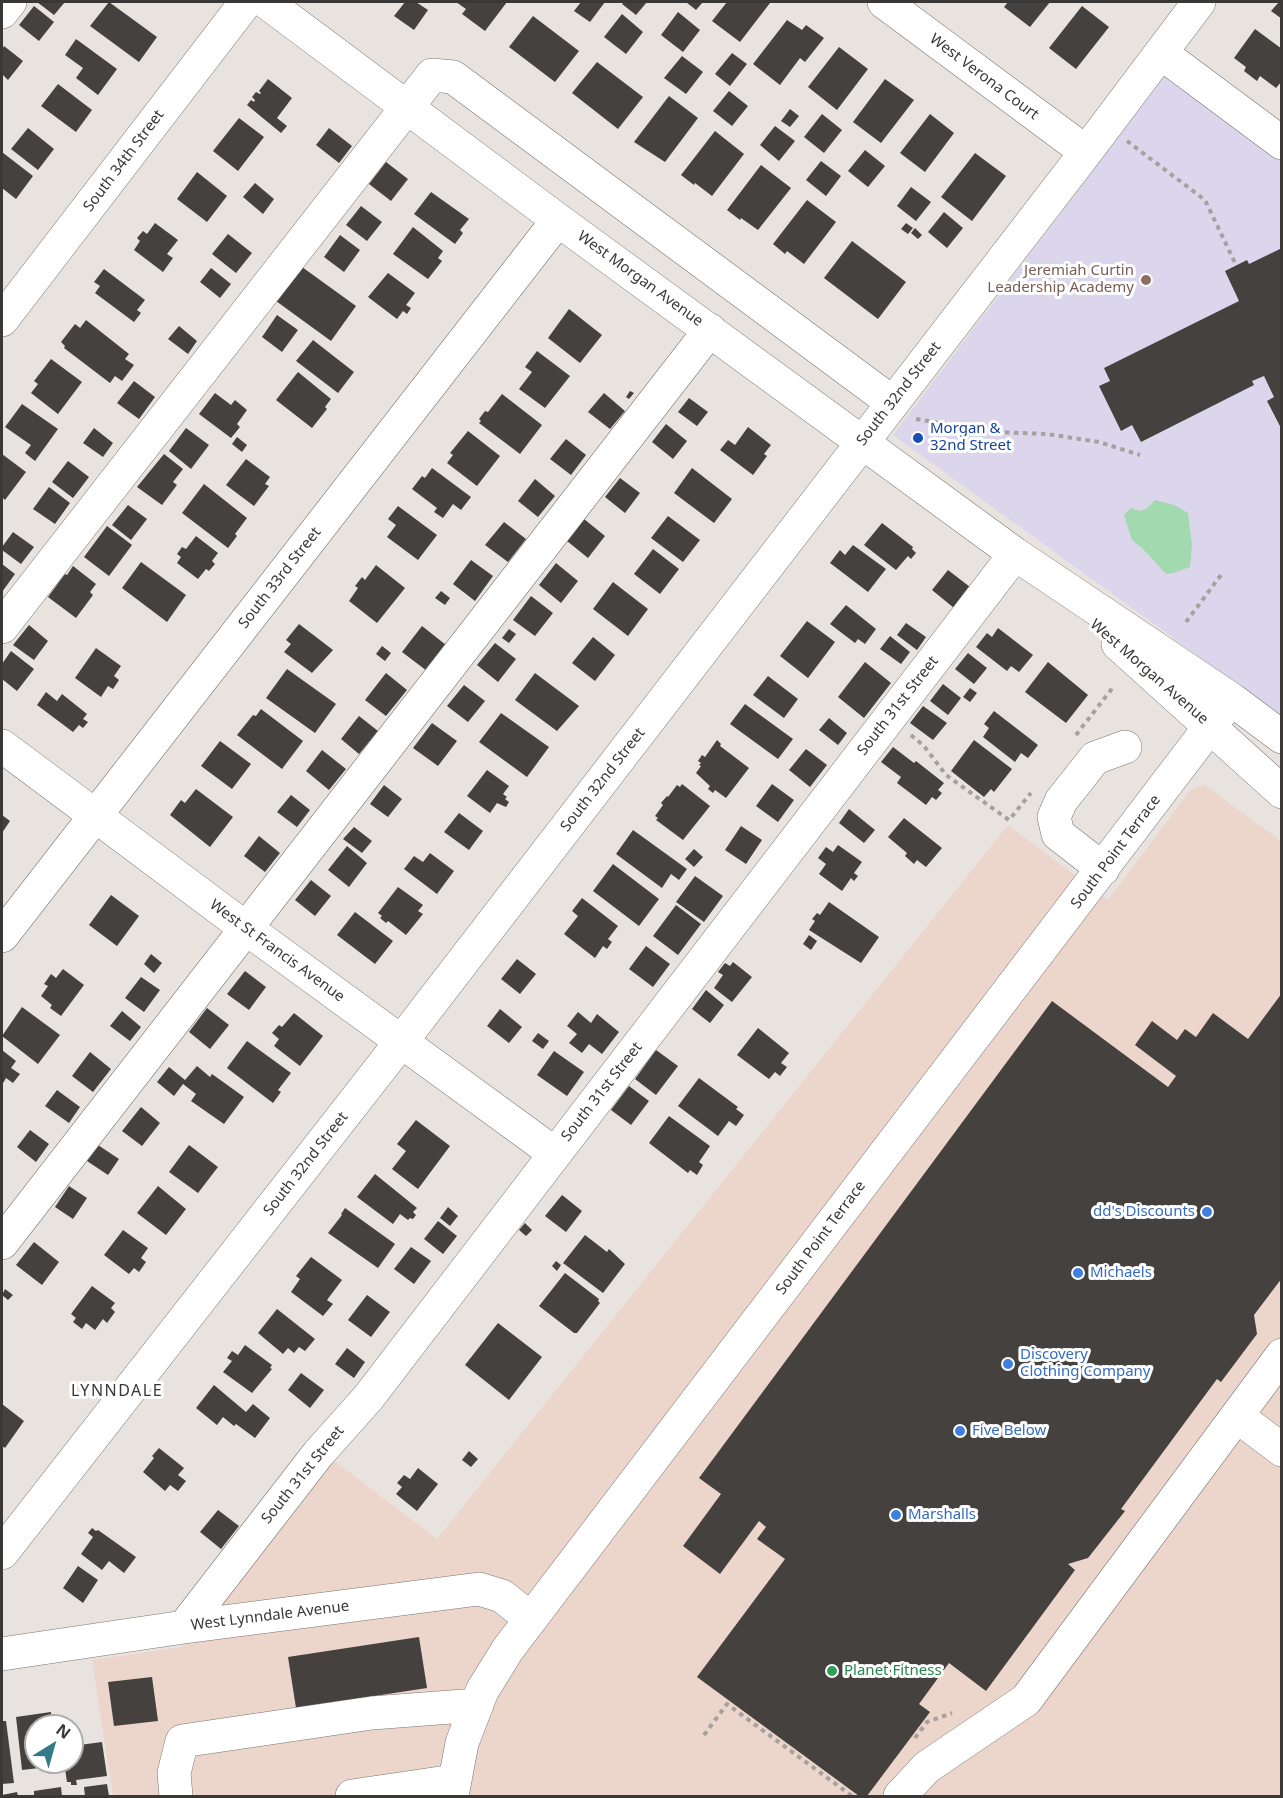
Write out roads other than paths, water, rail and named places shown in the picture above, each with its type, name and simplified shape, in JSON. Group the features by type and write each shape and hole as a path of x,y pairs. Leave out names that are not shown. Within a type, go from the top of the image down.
{"street":[{"path":"2,12 10,2"},
{"name":"South 34th Street","path":"2,320 246,2"},
{"name":"West Morgan Avenue","path":"266,2 558,220 1016,554 1231,699 1281,737"},
{"name":"West Verona Court","path":"884,2 1086,152"},
{"name":"South 32nd Street","path":"2,1553 401,1042 863,442 902,411 1086,152 1199,2"},
{"path":"1161,53 1281,143"},
{"path":"2,627 432,75 453,77 902,411"},
{"name":"South 33rd Street","path":"2,936 558,220"},
{"path":"2,1243 710,330"},
{"name":"West Morgan Avenue","path":"1016,554 1281,792"},
{"name":"South 31st Street","path":"184,1627 318,1454 368,1398 1016,554"},
{"name":"South Point Terrace","path":"453,1789 462,1743 482,1691 508,1648 1231,699"},
{"name":"West St Francis Avenue","path":"2,746 247,929 555,1153"},
{"path":"1103,869 1058,834 1054,817 1061,801 1095,758 1125,747"},
{"path":"900,1797 927,1767 1026,1700 1281,1355"},
{"path":"1237,1416 1281,1450"},
{"name":"West Lynndale Avenue","path":"2,1654 184,1627 479,1589 502,1596 531,1619"},
{"path":"176,1797 174,1773 182,1741 372,1713 477,1705"},
{"path":"372,1795 453,1789"}],"place":[{"name":"Jeremiah Curtin Leadership Academy","path":"1146,280"},
{"name":"Morgan & 32nd Street","path":"918,438"},
{"name":"dd's Discounts","path":"1207,1212"},
{"name":"Michaels","path":"1078,1273"},
{"name":"Discovery Clothing Company","path":"1008,1364"},
{"name":"Five Below","path":"960,1431"},
{"name":"Marshalls","path":"896,1515"},
{"name":"Planet Fitness","path":"832,1671"}],"district":[{"name":"LYNNDALE","path":"117,1391"}]}
